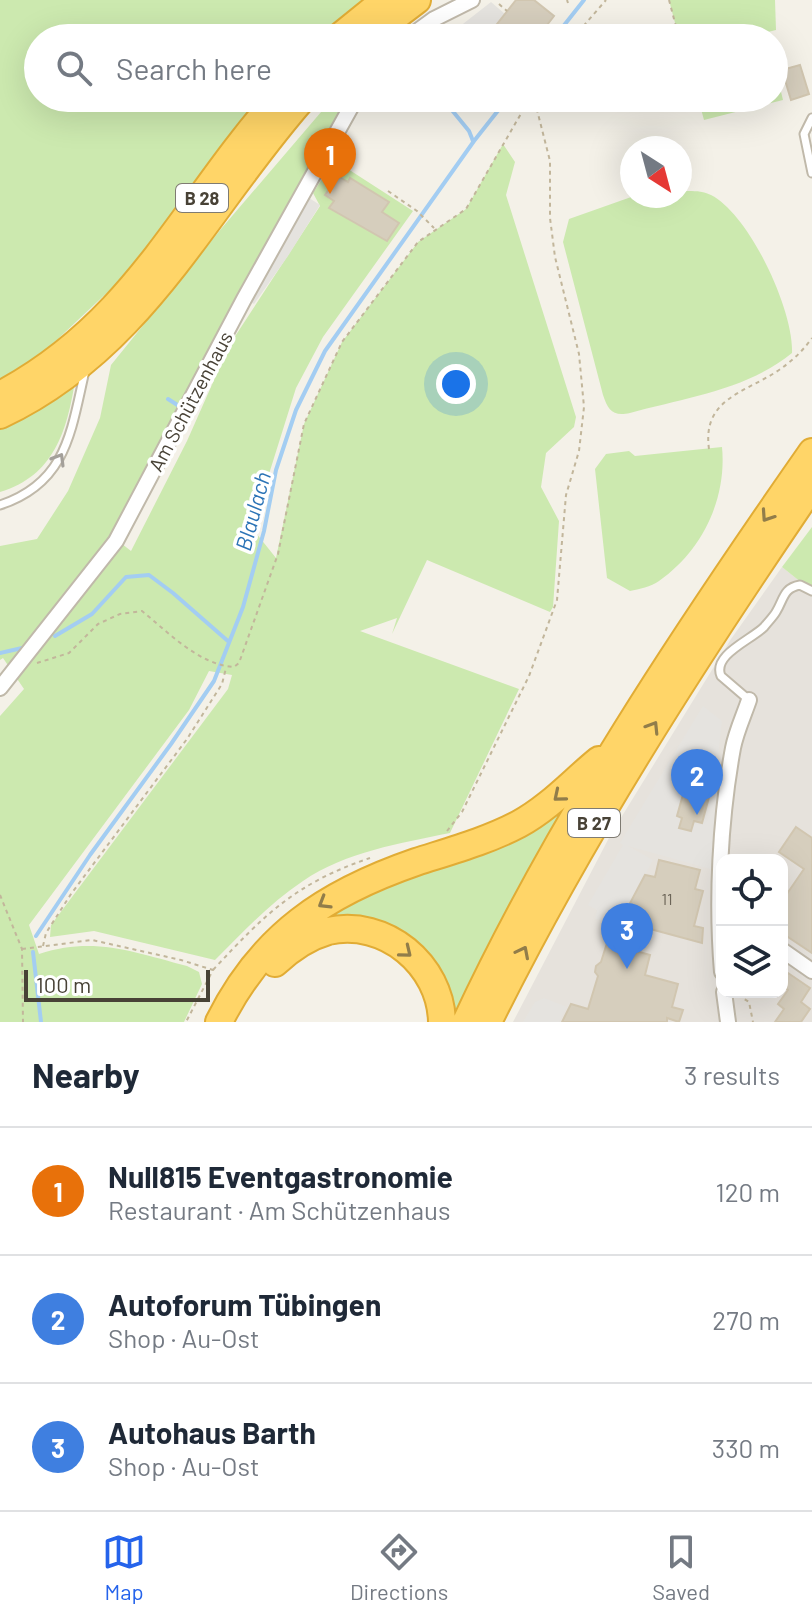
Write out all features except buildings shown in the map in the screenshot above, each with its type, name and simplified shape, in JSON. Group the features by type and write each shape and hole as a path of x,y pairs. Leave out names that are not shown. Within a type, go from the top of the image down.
{"highway":[{"path":"355,24 385,0"},
{"path":"385,24 417,0"},
{"name":"B 28","path":"0,395 60,357 125,297 267,112"},
{"name":"B 28","path":"0,415 59,381 126,324 155,292 291,112"},
{"name":"B 27","path":"466,1022 515,924 618,745 700,615 812,452"},
{"name":"B 27","path":"488,1022 557,890 629,767 713,631 812,486"},
{"path":"219,1022 259,959 277,939 311,911 371,879 517,825 557,799 618,745"},
{"path":"236,1022 261,980 289,950 311,937 341,930 384,937 410,953 437,991 442,1022"}],"street":[{"path":"427,24 472,0"},
{"name":"Am Schützenhaus","path":"0,688 116,541 244,299 348,112"},
{"path":"721,926 723,840 733,745 749,700"},
{"path":"788,954 812,971"},
{"path":"725,998 728,1022"}],"lane":[{"path":"812,118 804,134 812,173"},
{"path":"0,505 20,498 34,488 62,458 89,358"},
{"path":"749,700 721,676 720,663 731,651 762,629 789,589 800,585 812,591"}],"path":[{"path":"580,17 585,22 606,0"},
{"path":"669,0 675,24"},
{"path":"499,4 507,11"},
{"path":"27,669 69,653 98,624 120,614 142,611 194,652 214,663 234,667 239,663 278,554 304,424 342,342 418,242 466,209 524,112"},
{"path":"447,832 462,812 529,676 557,600 564,510 579,451 584,407 579,354 555,257 550,218 550,161 536,112"},
{"path":"388,191 417,211 435,229"},
{"path":"709,449 707,433 723,402 775,373 801,353 812,338"},
{"path":"43,946 46,933 71,894 187,739 222,684 226,667"},
{"path":"0,895 22,949 23,1022"},
{"path":"22,949 92,940 213,970 186,1022"},
{"path":"743,998 749,1002 753,1022"}],"shaded area":[{"path":"491,2 505,14 497,24 463,24"},
{"path":"303,194 320,205 254,304 244,299"},
{"path":"782,567 812,591 812,1022 513,1022 611,834 731,639"},
{"path":"703,706 722,721 715,784 721,786 714,870 628,846 653,860 629,904 640,908 631,927 595,919 597,910 588,905 623,845 620,843"},
{"path":"544,998 567,1007 559,1022 523,1022 535,1002"}],"green space":[{"path":"0,0 370,0 337,24 24,24 24,112 249,112 131,270 43,353 0,379"},
{"path":"669,0 775,0 776,24 675,24"},
{"path":"321,112 339,112 112,536 131,551 187,441 230,344 320,206 313,193 334,160 413,211 323,337 296,388 252,528 276,558 304,424 342,342 418,242 466,209 503,144 515,162 506,195 576,417 574,427 546,453 541,487 559,521 553,607 550,612 427,560 392,634 397,618 360,631 519,689 450,833 374,850 319,871 279,899 215,960 94,931 50,937 51,925 228,689 232,675 209,671 189,710 29,925 39,954 78,946 96,946 131,951 199,972 202,984 184,1022 0,1022 0,716 24,689 3,658 0,660 0,546 37,539 68,491 100,418 111,365"},
{"path":"702,112 736,112 704,120"},
{"path":"692,192 711,195 740,222 767,266 786,313 792,353 774,366 735,384 630,413 615,413 603,395 563,242 569,219 620,201 620,208 692,208"},
{"path":"75,381 68,417 55,449 33,475 0,492 0,425"},
{"path":"722,447 716,504 688,555 659,581 645,588 630,591 607,578 595,469 606,454 629,451 635,456"},
{"path":"812,527 812,591 782,567"},
{"path":"568,801 453,1022 428,961 312,920"}],"waterway":[{"name":"Blaulach","path":"565,24 584,0"},
{"path":"453,112 473,141"},
{"name":"Blaulach","path":"36,936 214,681 243,607 264,531 276,470 296,410 325,351 497,112"},
{"path":"168,399 179,406"},
{"path":"55,636 92,614 126,577 149,575 229,642"},
{"path":"0,653 22,648"},
{"name":"Blaulach","path":"33,952 41,1022"}],"place":[{"name":"Null815 Eventgastronomie","path":"330,194"},
{"name":"Autoforum Tübingen","path":"697,815"},
{"name":"Autohaus Barth","path":"627,969"}]}
